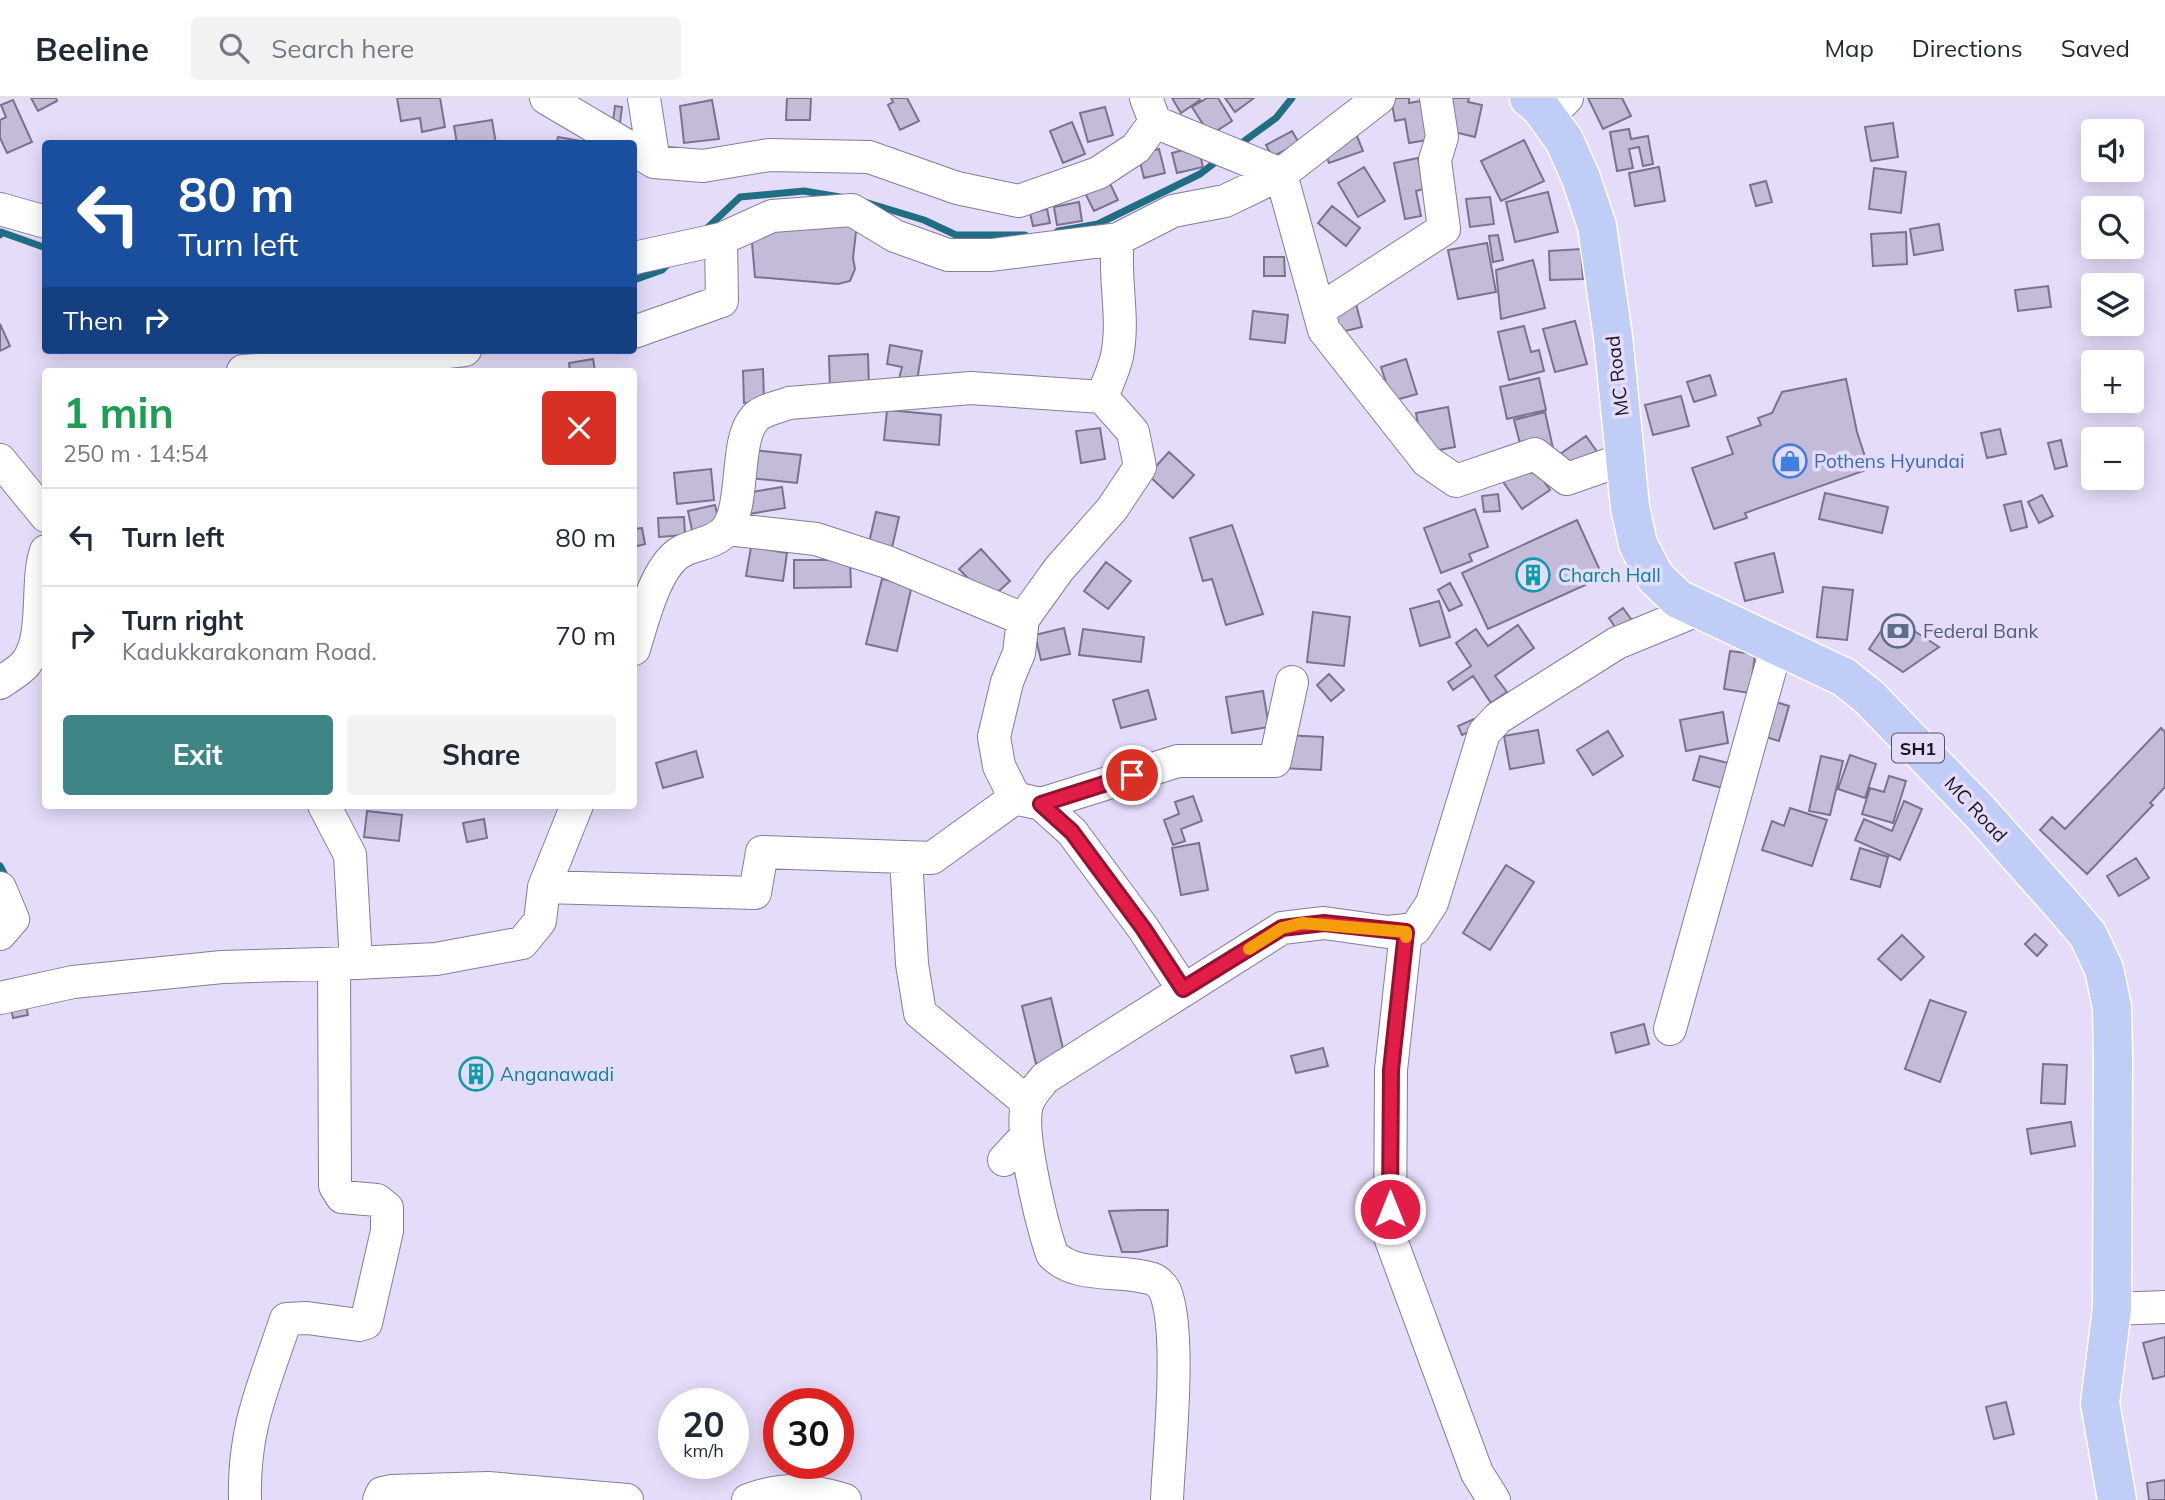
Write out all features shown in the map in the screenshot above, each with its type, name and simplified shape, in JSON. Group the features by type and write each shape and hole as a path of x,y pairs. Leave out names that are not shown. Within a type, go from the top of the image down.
{"main road":[{"name":"MC Road","path":"1548,105 1597,226 1627,458 1630,507 1638,544 1655,577 1678,599 1844,677 1869,696 1980,812 2088,935 2104,969 2112,1007 2112,1309 2100,1403 2117,1500"}],"street":[{"path":"546,98 617,140"},
{"path":"644,98 644,156 703,166 769,155 869,157 957,188 1019,201 1098,173 1136,148 1150,110 1281,174 1324,330 1427,461 1455,481 1535,454 1567,479 1627,458"},
{"path":"637,257 721,239 772,216 852,210 895,236 948,255 991,256 1118,239 1173,211 1225,201 1281,174 1379,98"},
{"path":"1318,310 1444,229 1435,160 1442,137 1436,98"},
{"path":"0,209 42,221"},
{"path":"637,331 722,300 721,239"},
{"path":"1102,397 1117,355 1119,307 1114,265 1118,239"},
{"path":"285,368 430,354"},
{"path":"637,640 655,586 676,555 718,537 727,529 737,499 738,480 750,426 762,413 789,403 971,388 1102,397 1133,432 1140,467 1112,509 1059,569 1023,619 1019,653 1007,681 995,737 999,766 1028,801 1072,832 1143,928 1183,989"},
{"path":"0,460 42,511"},
{"path":"727,529 816,540 887,562 1023,619"},
{"path":"0,683 27,663 40,620 42,561"},
{"path":"1167,1500 1172,1349 1171,1322 1165,1290 1151,1278 1086,1270 1058,1260 1052,1254 1026,1136 1027,1102 1045,1079 1282,928 1324,923 1406,932 1415,929 1432,902 1484,733 1498,718 1616,643 1700,609"},
{"path":"1670,1029 1777,645"},
{"path":"544,887 755,893 762,852 932,858 1028,801 1178,761 1275,761 1292,682"},
{"path":"245,1500 245,1453 253,1414 286,1319 307,1318 359,1325 366,1323 387,1231 387,1208 377,1200 342,1197 335,1186 351,855 326,809"},
{"path":"0,998 73,982 197,969 436,959 522,943 540,921 544,887 576,809"},
{"path":"906,857 912,964 920,1013 1027,1102"},
{"path":"0,888 13,919 0,934"},
{"path":"1406,932 1391,1070 1390,1237 1477,1473 1494,1500"},
{"path":"1004,1160 1026,1136"},
{"path":"2112,1309 2165,1307"},
{"path":"379,1500 382,1493 391,1491 488,1488 627,1500"},
{"path":"748,1500 775,1491 801,1489 845,1500"}],"building":[{"path":"31,98 56,98 57,101 38,111"},
{"path":"397,98 440,98 445,127 422,132 420,118 401,121"},
{"path":"787,98 811,98 810,120 786,120"},
{"path":"891,98 907,98 919,121 900,130 888,105 893,102"},
{"path":"1172,98 1199,98 1200,100 1181,113"},
{"path":"1207,98 1218,98 1232,121 1210,135 1192,107"},
{"path":"1225,98 1254,98 1235,112"},
{"path":"1391,98 1409,98 1409,103 1432,99 1439,138 1409,143 1405,119 1395,121"},
{"path":"1449,98 1469,98 1468,102 1482,105 1475,137 1442,129"},
{"path":"1588,98 1622,98 1631,116 1603,129"},
{"path":"13,100 32,142 7,153 0,138 0,120 6,117 1,105"},
{"path":"712,100 719,139 684,143 680,106"},
{"path":"615,106 622,107 619,131 612,129"},
{"path":"1105,107 1113,135 1088,142 1080,113"},
{"path":"492,120 495,140 456,140 454,126"},
{"path":"1072,122 1085,154 1063,163 1050,131"},
{"path":"1893,123 1898,157 1871,161 1865,127"},
{"path":"1629,129 1631,139 1648,136 1653,164 1643,166 1639,147 1629,149 1633,168 1617,171 1610,132"},
{"path":"1292,131 1299,143 1272,157 1266,145"},
{"path":"1356,134 1363,151 1329,163 1323,146"},
{"path":"1524,140 1544,181 1501,201 1481,161"},
{"path":"1198,146 1203,167 1177,173 1172,153"},
{"path":"1159,149 1165,173 1144,178 1138,154"},
{"path":"1418,158 1424,189 1416,191 1421,216 1405,219 1394,163"},
{"path":"1364,167 1385,201 1358,217 1338,183"},
{"path":"1659,167 1665,201 1635,206 1629,173"},
{"path":"1874,168 1906,172 1901,213 1869,209"},
{"path":"1105,173 1118,200 1094,211 1081,185"},
{"path":"1766,181 1772,202 1756,206 1750,185"},
{"path":"1548,192 1558,232 1515,242 1506,202"},
{"path":"1490,197 1494,224 1470,227 1466,199"},
{"path":"1079,202 1082,221 1057,225 1054,207"},
{"path":"1332,206 1360,228 1346,246 1318,223"},
{"path":"1047,209 1050,223 1033,226 1030,213"},
{"path":"857,223 853,258 855,269 850,281 838,284 755,277 752,243 759,233"},
{"path":"1939,224 1943,250 1914,255 1910,229"},
{"path":"1906,232 1907,264 1873,266 1871,234"},
{"path":"1498,235 1503,260 1493,262 1489,236"},
{"path":"1487,243 1496,292 1458,299 1448,250"},
{"path":"1581,249 1583,279 1550,280 1549,251"},
{"path":"1264,257 1284,257 1285,276 1264,276"},
{"path":"1533,260 1545,308 1501,319 1496,270"},
{"path":"2048,286 2051,307 2018,311 2015,290"},
{"path":"1356,304 1362,327 1332,334 1326,311"},
{"path":"1253,311 1288,315 1285,343 1250,339"},
{"path":"1575,321 1587,364 1555,372 1543,329"},
{"path":"0,324 10,346 0,351"},
{"path":"1524,326 1531,352 1539,350 1544,371 1509,380 1498,332"},
{"path":"890,345 922,351 916,386 898,383 902,367 887,364"},
{"path":"868,354 869,389 830,390 829,356"},
{"path":"593,359 594,368 570,368 569,363"},
{"path":"1406,359 1417,394 1392,401 1381,367"},
{"path":"763,369 764,402 744,403 743,371"},
{"path":"1710,375 1716,395 1694,402 1687,382"},
{"path":"1539,378 1546,410 1507,419 1500,387"},
{"name":"Pothens Hyundai","path":"1846,379 1857,432 1869,469 1745,513 1747,518 1714,529 1692,468 1733,454 1727,437 1761,425 1758,418 1772,413 1782,392"},
{"path":"1681,396 1689,426 1653,435 1645,405"},
{"path":"1448,407 1455,447 1423,453 1416,413"},
{"path":"887,410 941,415 939,445 884,440"},
{"path":"1545,412 1553,448 1523,455 1514,420"},
{"path":"1100,428 1105,459 1081,463 1076,431"},
{"path":"2000,429 2006,454 1987,458 1981,433"},
{"path":"1586,436 1598,453 1565,476 1553,459"},
{"path":"2061,440 2067,466 2055,469 2048,443"},
{"path":"753,450 801,455 797,483 750,478"},
{"path":"1169,452 1194,475 1173,498 1148,475"},
{"path":"1527,457 1550,490 1522,509 1499,476"},
{"path":"711,469 714,500 677,504 674,473"},
{"path":"782,487 785,508 749,514 745,493"},
{"path":"1825,493 1888,507 1882,533 1819,519"},
{"path":"1498,494 1500,511 1484,512 1482,496"},
{"path":"2042,495 2053,516 2039,523 2028,502"},
{"path":"2021,501 2027,527 2011,531 2004,505"},
{"path":"715,505 721,529 693,535 688,511"},
{"path":"1475,509 1488,547 1469,554 1472,561 1441,573 1424,528"},
{"path":"876,512 899,517 891,552 868,547"},
{"path":"684,517 685,535 659,537 658,518"},
{"name":"Charch Hall","path":"1577,520 1603,577 1488,629 1462,573"},
{"path":"1232,525 1263,614 1226,625 1212,579 1203,581 1190,538"},
{"path":"642,528 645,544 637,546 637,529"},
{"path":"751,547 787,553 783,581 746,576"},
{"path":"981,549 1010,581 989,600 959,569"},
{"path":"1774,553 1783,592 1745,601 1735,563"},
{"path":"794,560 850,560 851,587 794,588"},
{"path":"1106,562 1131,581 1108,609 1084,591"},
{"path":"882,579 912,585 897,651 866,644"},
{"path":"1450,583 1462,605 1449,611 1438,590"},
{"path":"1823,587 1853,590 1847,640 1817,637"},
{"path":"1439,601 1450,637 1420,646 1410,609"},
{"path":"1623,608 1634,623 1619,633 1609,618"},
{"path":"1313,612 1350,617 1344,666 1307,662"},
{"name":"Federal Bank","path":"1891,616 1939,647 1903,672 1869,649"},
{"path":"1518,625 1534,648 1495,676 1507,692 1491,703 1473,676 1453,690 1448,682 1471,666 1456,643 1476,629 1488,646"},
{"path":"1064,628 1070,654 1041,660 1035,635"},
{"path":"1083,629 1144,637 1141,662 1079,655"},
{"path":"1730,651 1755,654 1750,693 1724,689"},
{"path":"1329,674 1344,690 1331,701 1317,685"},
{"path":"1148,690 1156,719 1121,728 1113,700"},
{"path":"1263,691 1269,727 1232,733 1226,697"},
{"path":"1766,699 1789,706 1779,741 1756,734"},
{"path":"1723,712 1728,743 1686,751 1680,720"},
{"path":"1474,719 1478,728 1462,735 1458,726"},
{"path":"2161,728 2165,732 2165,787 2150,803 2153,805 2087,874 2040,830 2052,817 2065,829"},
{"path":"1538,730 1544,763 1510,769 1504,736"},
{"path":"1608,731 1623,756 1593,775 1577,750"},
{"path":"1284,735 1323,737 1321,770 1282,768"},
{"path":"696,751 703,777 663,788 656,763"},
{"path":"1850,755 1876,764 1865,798 1838,789"},
{"path":"1700,756 1728,763 1722,788 1693,780"},
{"path":"1821,756 1843,761 1830,815 1809,811"},
{"path":"1889,776 1906,781 1893,823 1862,814 1870,788 1884,792"},
{"path":"1193,796 1202,821 1181,829 1185,841 1173,845 1164,820 1179,814 1175,802"},
{"path":"1904,801 1922,809 1900,860 1855,840 1864,819 1892,831"},
{"path":"1790,808 1827,820 1812,866 1762,850 1772,821 1784,826"},
{"path":"367,811 402,815 399,841 364,837"},
{"path":"484,819 487,838 467,842 463,823"},
{"path":"1199,843 1208,890 1181,895 1172,848"},
{"path":"1860,848 1888,857 1880,887 1851,879"},
{"path":"2136,858 2149,878 2119,896 2107,876"},
{"path":"1506,865 1534,882 1490,950 1463,933"},
{"path":"2035,934 2047,945 2037,956 2025,944"},
{"path":"1902,935 1924,957 1901,980 1878,959"},
{"path":"1051,998 1065,1057 1036,1064 1022,1006"},
{"path":"25,1000 28,1015 13,1018 10,1003"},
{"path":"1930,1000 1966,1012 1940,1082 1905,1069"},
{"path":"1644,1024 1649,1044 1616,1053 1611,1033"},
{"path":"1323,1048 1328,1066 1296,1073 1291,1056"},
{"name":"Anganawadi","path":"473,1064 487,1075 476,1082 465,1073"},
{"path":"2043,1064 2067,1065 2065,1104 2041,1103"},
{"path":"2071,1122 2075,1146 2031,1154 2027,1129"},
{"path":"1168,1210 1167,1246 1138,1252 1122,1252 1109,1211"},
{"path":"2165,1337 2165,1376 2153,1379 2143,1343"},
{"path":"2006,1402 2014,1434 1994,1439 1986,1407"},
{"path":"2165,1480 2165,1500 2149,1500 2147,1483"}],"waterway":[{"path":"1236,147 1276,118 1292,98"},
{"path":"1058,231 1098,224 1200,174 1221,158"},
{"path":"704,231 740,197 804,191 840,197"},
{"path":"858,200 924,220 956,235 1025,235"},
{"path":"0,235 1,232 42,247"},
{"path":"637,279 662,270 670,262"},
{"path":"0,866 7,879"}],"slow traffic":[{"path":"1249,949 1282,928 1302,923 1406,932 1406,937"}],"place":[{"name":"Pothens Hyundai","path":"1790,461"},
{"name":"Charch Hall","path":"1533,575"},
{"name":"Federal Bank","path":"1898,631"},
{"name":"Anganawadi","path":"476,1074"}],"route":[{"path":"1132,775 1041,804 1072,832 1143,928 1183,989 1282,928 1302,923 1324,923 1368,930 1406,932 1391,1070 1390,1209"}]}
